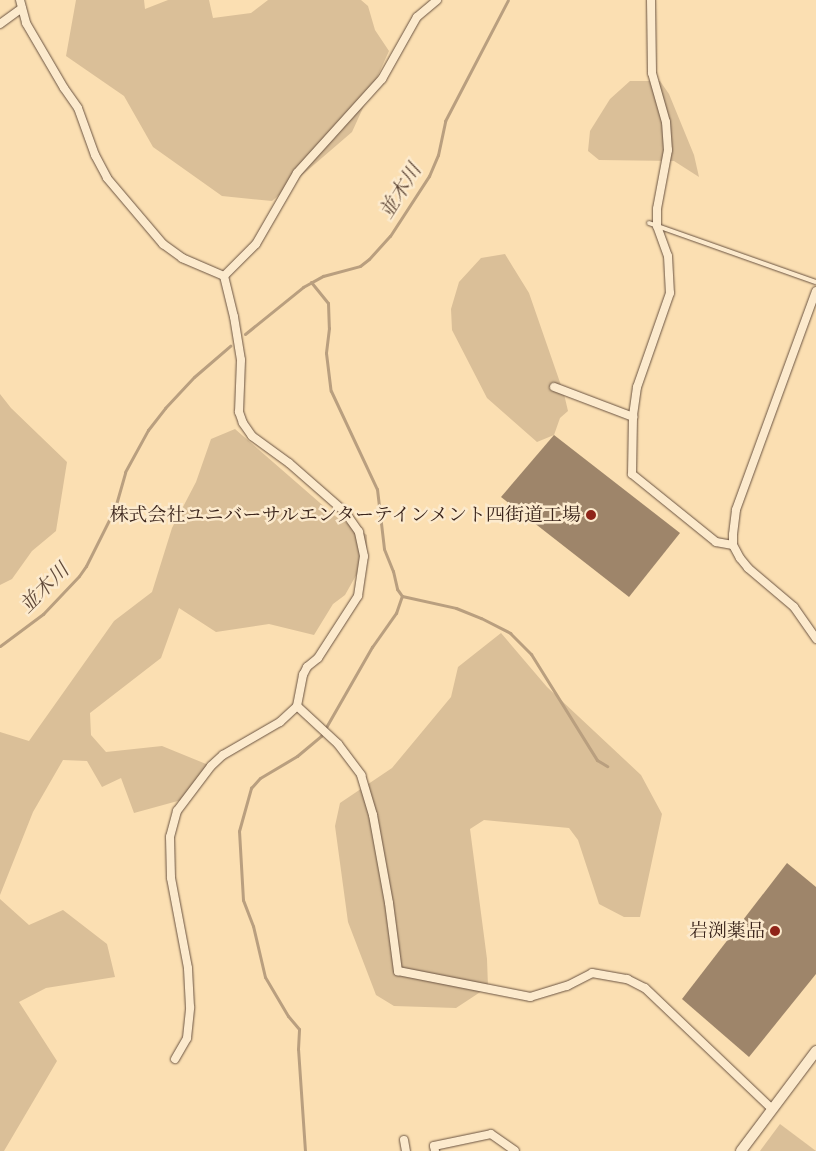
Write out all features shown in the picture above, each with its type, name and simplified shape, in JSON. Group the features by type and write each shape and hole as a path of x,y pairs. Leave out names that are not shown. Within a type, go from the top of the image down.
{"street":[{"path":"224,276 256,244 297,173 382,79 417,17 437,0"},
{"path":"651,0 652,73 666,122 668,150 653,224 668,256 670,293 637,387 633,417 632,474 716,542 733,545"},
{"path":"0,24 21,4 26,23 64,88 78,108 95,155 107,178 163,244 182,258 224,276"},
{"path":"175,1059 187,1038 190,1007 188,968 171,878 170,837 174,818 185,800 217,760 237,746 280,722 297,706 307,667 318,658 358,596 363,570 363,550 359,532 345,512 289,463 252,436 243,423 239,412 241,360 234,317 224,276"},
{"path":"816,290 736,510 733,545 748,568 794,607 816,639"},
{"path":"554,387 633,417"},
{"path":"297,706 338,744 361,775 375,825 389,903 398,971 530,997 568,986 592,973 627,979 645,988 772,1109"},
{"path":"741,1151 816,1051"},
{"path":"435,1151 434,1146 491,1134 515,1151"},
{"path":"404,1140 406,1151"}],"lane":[{"path":"653,224 816,282"}],"shaded area":[{"path":"76,0 144,0 145,9 168,0 209,0 213,18 251,13 268,0 361,0 368,6 375,30 389,51 352,132 272,201 222,196 153,147 124,96 66,56"},
{"path":"630,81 660,81 669,94 694,155 699,177 674,161 599,160 588,151 590,131 610,99"},
{"path":"505,254 529,293 564,394 568,411 560,418 554,435 537,442 487,398 452,330 451,309 459,282 481,258"},
{"path":"0,394 11,408 67,462 56,531 32,551 12,579 0,585"},
{"path":"235,429 335,516 367,535 367,556 345,595 333,604 314,635 269,624 216,632 179,608 161,658 90,713 91,735 106,752 162,746 211,766 185,799 134,813 121,778 102,787 87,761 63,760 33,812 0,895 0,732 29,741 114,621 152,592 172,528 196,482 211,439"},
{"path":"501,633 547,687 641,775 662,814 640,917 624,917 599,904 578,840 569,828 484,820 470,829 487,959 488,987 456,1008 394,1006 376,995 348,922 335,826 340,803 392,768 451,697 458,667"},
{"path":"0,899 29,925 63,910 107,944 115,977 46,988 19,1002 57,1061 4,1151 0,1151"},
{"path":"780,1124 816,1151 760,1151"}],"building":[{"name":"株式会社ユニバーサルエンターテインメント四街道工場","path":"554,435 680,533 629,597 501,497"},
{"name":"岩渕薬品","path":"787,863 816,887 816,974 749,1057 682,999"}],"waterway":[{"name":"並木川","path":"245,334 303,287 323,276 360,266 390,236 429,176 438,155 445,121 508,0"},
{"path":"311,282 328,303 329,328 326,353 331,391 377,489 384,549 393,571 397,589 402,596 456,608 510,633 531,654 597,760 607,766"},
{"name":"並木川","path":"0,646 43,614 79,576 86,566 115,508 125,472 148,430 165,408 194,377 230,346"},
{"path":"305,1151 298,1049 299,1029 288,1016 265,977 253,926 243,900 239,831 251,788 260,778 297,756 321,736 372,647 396,613 402,596"}],"place":[{"name":"株式会社ユニバーサルエンターテインメント四街道工場","path":"591,515"},
{"name":"岩渕薬品","path":"775,931"}]}
